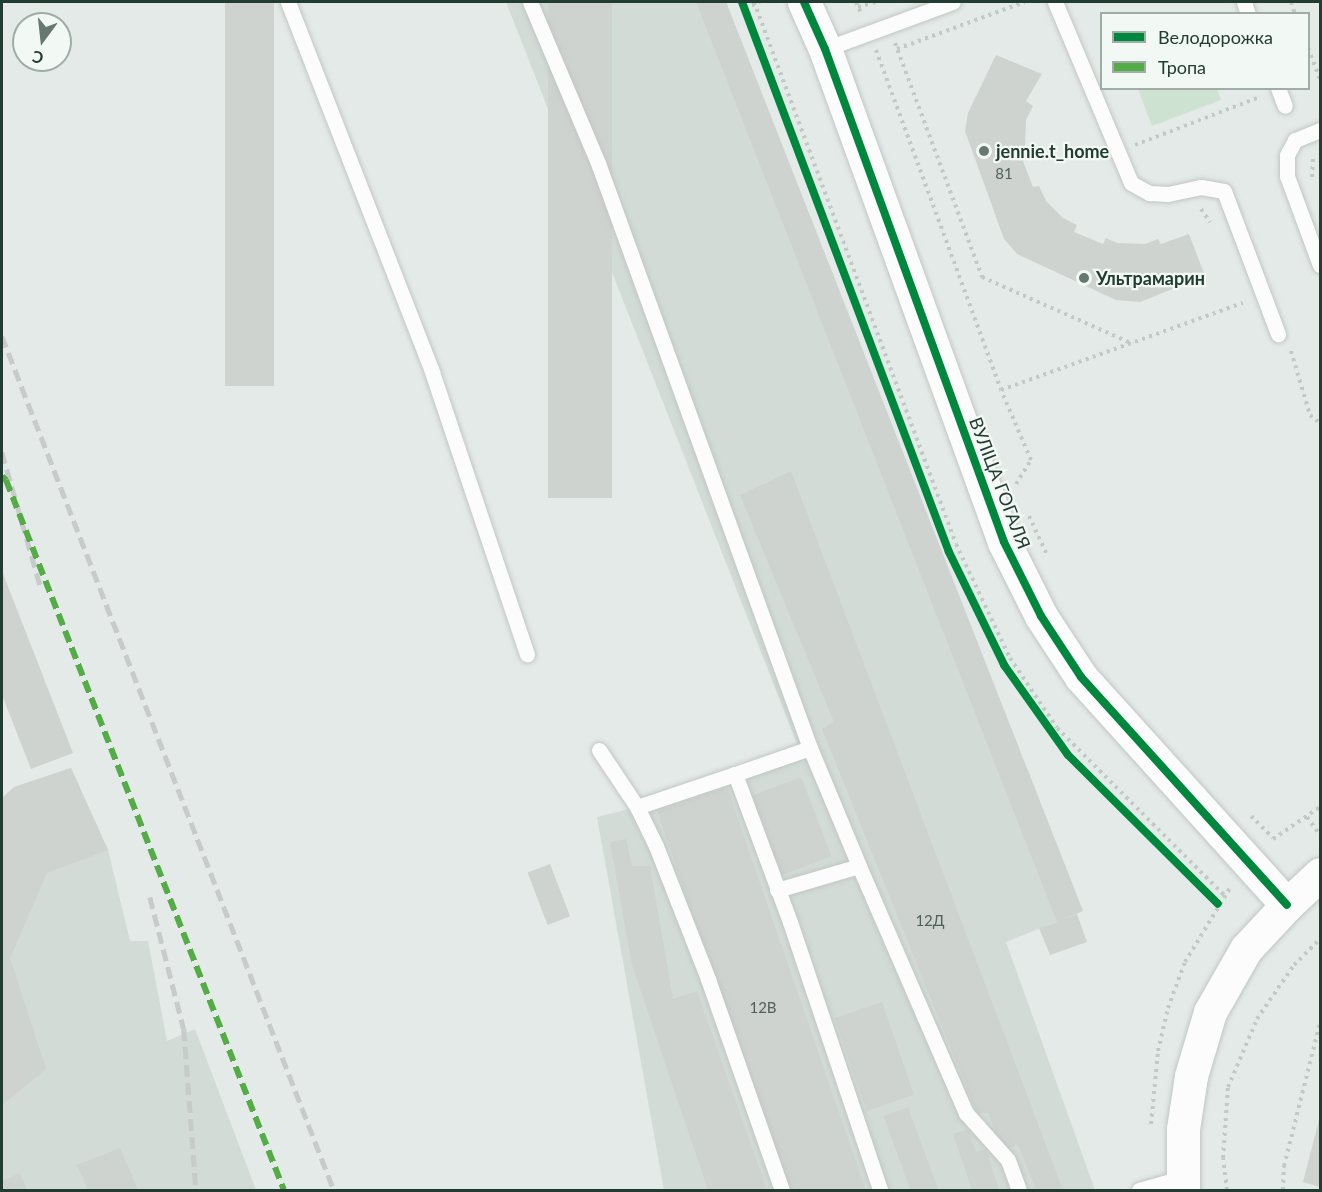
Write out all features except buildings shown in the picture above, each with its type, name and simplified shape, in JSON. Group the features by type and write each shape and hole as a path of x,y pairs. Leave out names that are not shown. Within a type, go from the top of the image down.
{"street":[{"name":"ВУЛІЦА ГОГАЛЯ","path":"804,2 825,49 1004,542 1041,616 1082,677 1287,905"},
{"path":"1182,1184 1183,1129 1191,1076 1209,1012 1246,949 1320,874"}],"lane":[{"path":"288,2 432,372 527,654"},
{"path":"530,2 598,163 810,748 966,1113 1008,1160 1019,1191"},
{"path":"825,49 953,2"},
{"path":"1055,2 1131,183 1149,193 1168,194 1201,187 1224,191 1278,334"},
{"path":"1279,90 1285,106"},
{"path":"1320,130 1295,140 1287,155 1287,176 1320,265"},
{"path":"637,807 810,748"},
{"path":"599,750 637,807 657,846 708,979 782,1191"},
{"path":"735,774 880,1191"},
{"path":"777,890 859,866"},
{"path":"1139,1191 1182,1184"}],"path":[{"path":"749,19 744,4 760,2"},
{"path":"856,2 1001,390 1031,460 1015,486"},
{"path":"858,7 875,2"},
{"path":"897,49 1025,2"},
{"path":"888,26 982,278 1133,344"},
{"path":"1310,53 1320,79"},
{"path":"1118,152 1263,96 1268,105"},
{"path":"1312,157 1312,177 1315,187"},
{"path":"1001,390 1238,304 1264,298"},
{"path":"1278,334 1289,346 1310,415 1320,423"},
{"path":"1025,507 1049,560"},
{"path":"969,593 1004,665 1061,746"},
{"path":"1249,814 1273,838"},
{"path":"1307,817 1320,835"},
{"path":"1210,896 1218,904"},
{"path":"1227,1191 1224,1158 1228,1087 1257,1019 1294,965 1320,939"},
{"path":"1283,1191 1284,1166 1320,1023"}],"shaded area":[{"path":"506,2 726,2 1083,911 1006,942 1095,1190 664,1190 597,817 637,807 801,754"},
{"path":"71,768 108,850 130,941 148,941 167,1041 195,1029 256,1190 2,1190 2,798 14,787"}],"green space":[{"path":"1138,90 1217,90 1221,100 1152,126"}],"railway":[{"path":"2,336 334,1190"},
{"path":"2,452 41,588"},
{"path":"150,897 184,1029 196,1190"}],"marked path":[{"path":"2,476 6,480 284,1190"}],"cycle path":[{"path":"742,2 949,552 1004,665 1068,755 1218,904"},
{"path":"804,2 825,49 1004,542 1041,616 1081,677 1287,905"}],"place":[{"name":"jennie.t_home","path":"984,151"},
{"name":"Ультрамарин","path":"1084,278"}]}
